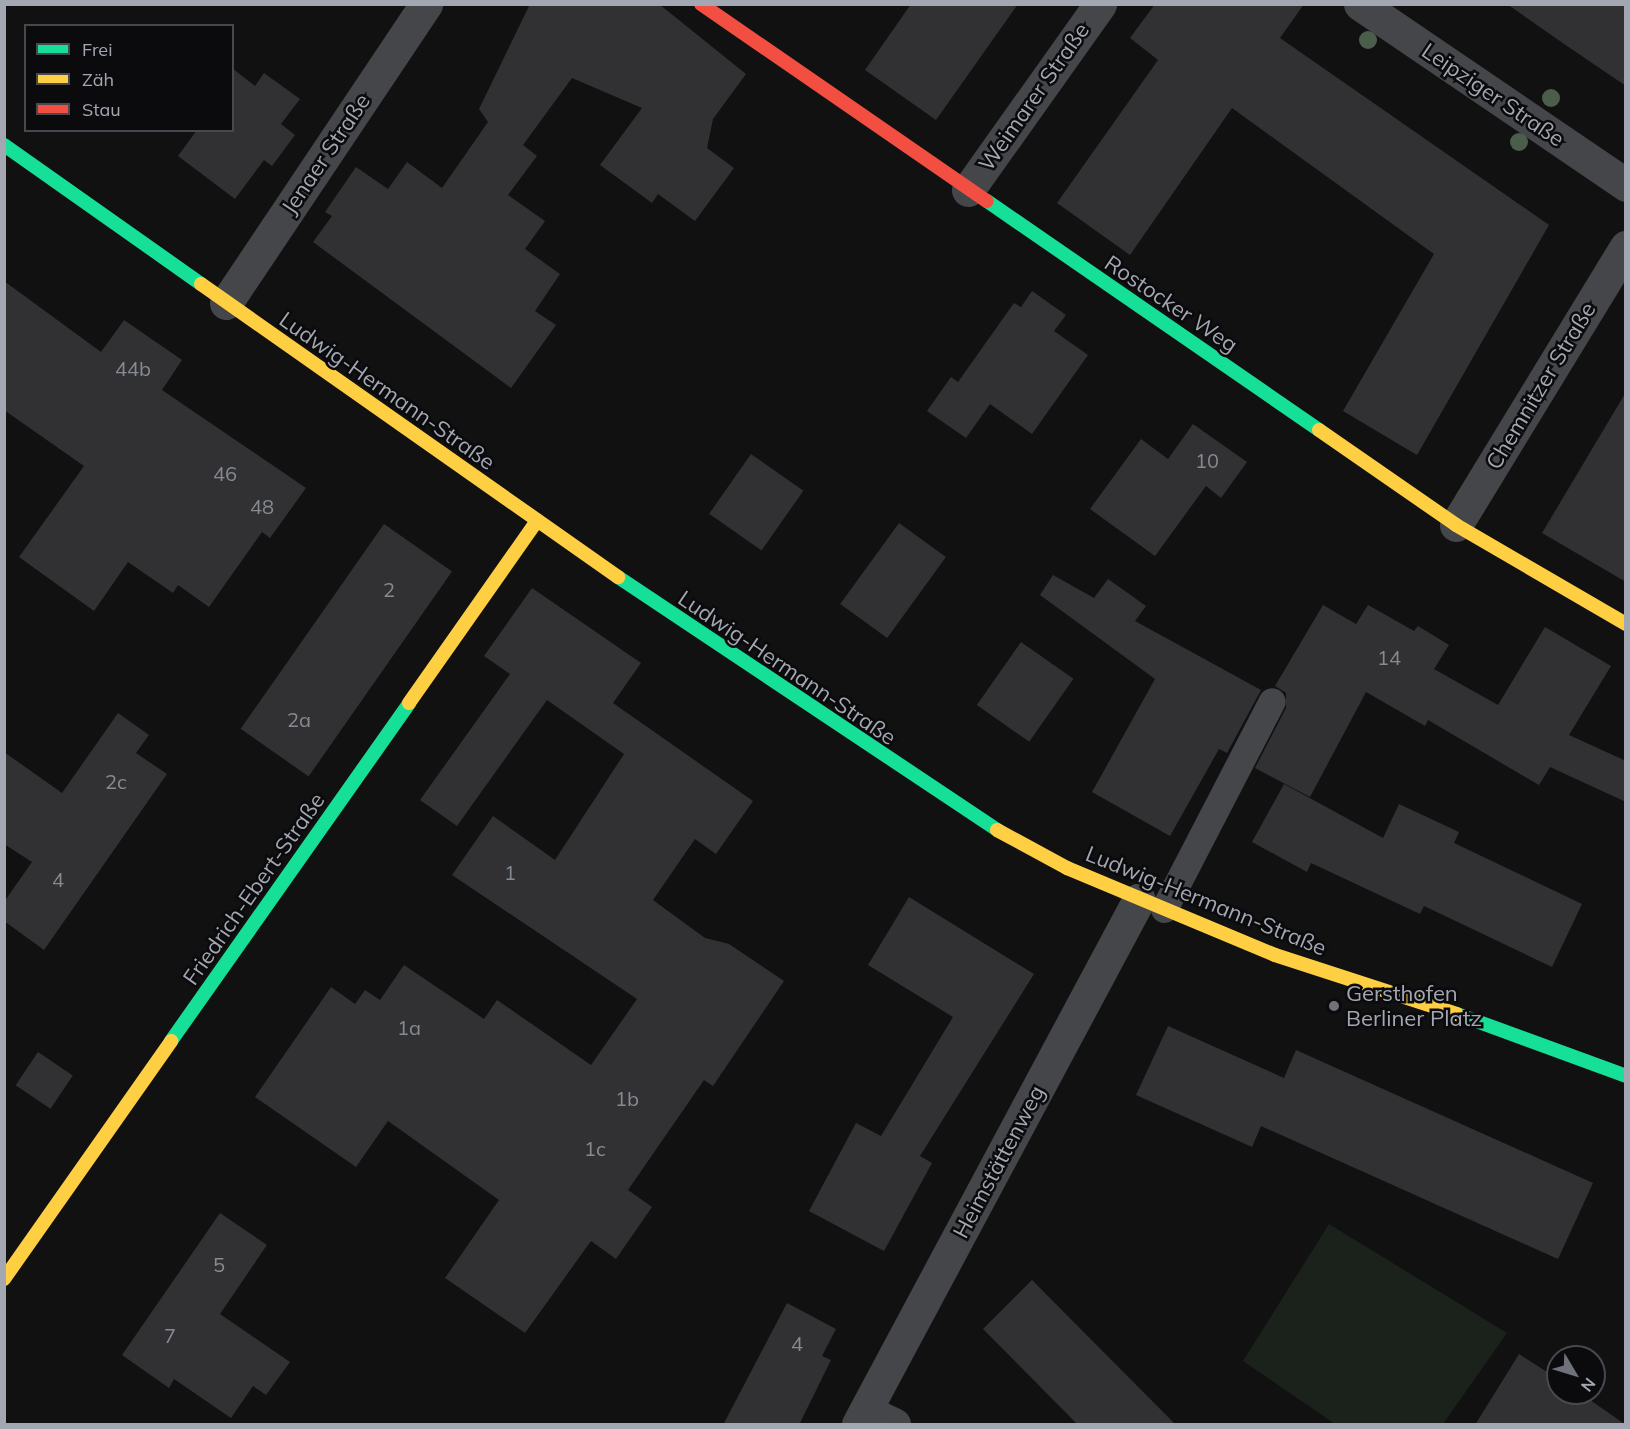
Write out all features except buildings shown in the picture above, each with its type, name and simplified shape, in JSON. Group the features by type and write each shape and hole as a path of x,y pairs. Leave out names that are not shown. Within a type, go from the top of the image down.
{"street":[{"name":"Jenaer Straße","path":"226,303 426,4"},
{"name":"Rostocker Weg","path":"701,4 1456,525 1626,624"},
{"name":"Weimarer Straße","path":"968,190 1100,4"},
{"name":"Leipziger Straße","path":"1360,4 1626,185"},
{"name":"Ludwig-Hermann-Straße","path":"4,145 817,716 987,824 1067,868 1275,955 1493,1025 1626,1076"},
{"name":"Chemnitzer Straße","path":"1456,525 1626,247"},
{"name":"Friedrich-Ebert-Straße","path":"4,1279 537,521"},
{"name":"Heimstättenweg","path":"873,1420 1151,904"}],"lane":[{"path":"1151,904 1272,701"}],"shaded area":[{"path":"1329,1224 1507,1333 1443,1424 1335,1424 1243,1361"}],"traffic: fast":[{"path":"4,145 201,284"},
{"path":"987,201 1319,430"},
{"path":"618,577 997,830"},
{"path":"171,1041 409,703"},
{"path":"1457,1014 1626,1076"}],"traffic: slow":[{"path":"201,284 618,577"},
{"path":"1319,430 1456,525 1626,624"},
{"path":"409,703 537,521"},
{"path":"997,830 1067,868 1275,955 1457,1014"},
{"path":"4,1279 171,1041"}],"traffic: jam":[{"path":"701,4 987,201"}],"place":[{"name":"Gersthofen Berliner Platz","path":"1334,1006"}]}
